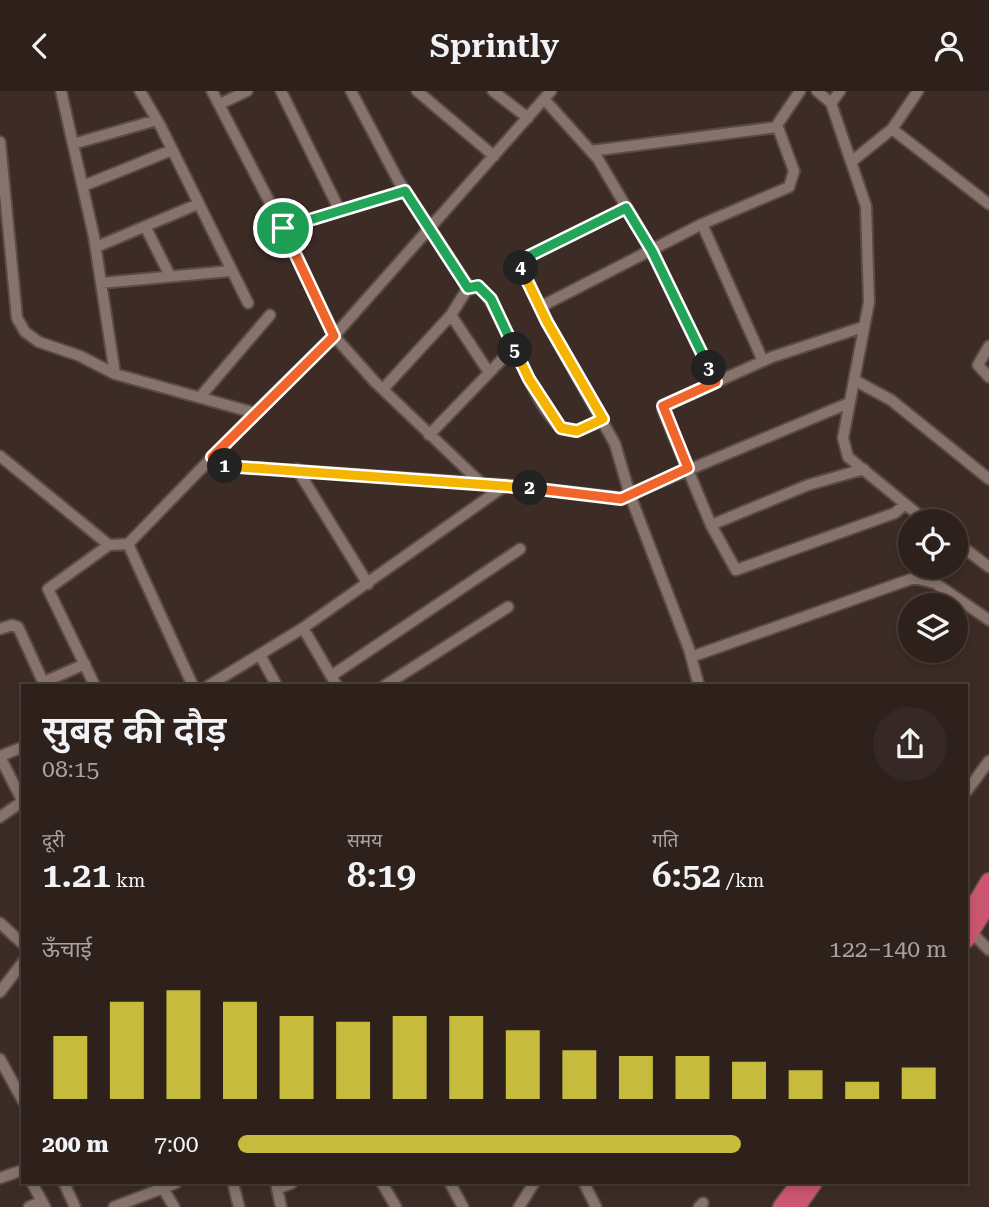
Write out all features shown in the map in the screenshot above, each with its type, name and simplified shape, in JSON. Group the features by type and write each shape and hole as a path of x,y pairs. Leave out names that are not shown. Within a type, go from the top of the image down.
{"highway":[{"path":"970,924 989,881"},
{"path":"970,924 989,904"},
{"path":"781,1207 798,1184"},
{"path":"797,1207 813,1184"}],"street":[{"path":"61,91 96,247 115,374"},
{"path":"140,91 248,303"},
{"path":"212,91 283,228 334,336 383,389 482,484"},
{"path":"220,104 247,91"},
{"path":"281,91 340,211"},
{"path":"351,91 405,191 468,288"},
{"path":"417,91 495,156"},
{"path":"493,91 528,118"},
{"path":"778,127 800,91"},
{"path":"817,91 831,103 866,206 869,302 843,438 844,449 848,457 910,509"},
{"path":"831,103 840,91"},
{"path":"851,162 892,129 918,91"},
{"path":"94,684 48,589 109,545 128,544 334,336 547,95 591,151 652,251 716,382"},
{"path":"73,144 157,120"},
{"path":"591,151 778,127"},
{"path":"540,307 702,224 792,184 794,171 778,127"},
{"path":"892,129 989,204"},
{"path":"0,142 17,318 25,332 39,342 80,356 115,374 255,413"},
{"path":"83,186 172,151"},
{"path":"283,228 405,191"},
{"path":"96,247 198,204"},
{"path":"626,208 520,262 540,307 615,444 630,495 691,657 698,684"},
{"path":"702,224 762,361"},
{"path":"0,234 9,225"},
{"path":"146,228 170,276"},
{"path":"102,283 230,271"},
{"path":"383,389 451,315 468,288 478,286 485,291 529,379 561,428 577,431 603,419"},
{"path":"200,397 270,315"},
{"path":"451,315 488,371"},
{"path":"863,327 762,361 663,406 711,525 732,567 738,571 895,513 904,505"},
{"path":"989,346 978,365 989,377"},
{"path":"429,435 514,347"},
{"path":"854,380 891,400 989,479"},
{"path":"212,457 225,466 506,485 621,499 688,468 849,403"},
{"path":"0,456 109,545"},
{"path":"297,469 368,584"},
{"path":"711,525 808,485 864,470"},
{"path":"211,684 303,628 506,485"},
{"path":"128,544 193,684"},
{"path":"303,628 334,681 520,549"},
{"path":"968,550 988,563"},
{"path":"691,657 914,578 935,583 989,620"},
{"path":"387,684 508,607"},
{"path":"0,629 12,625 18,627 45,684 85,664"},
{"path":"260,655 276,684"},
{"path":"200,684 224,676"},
{"path":"21,748 0,757 21,797"},
{"path":"968,789 989,761"},
{"path":"0,817 21,802"},
{"path":"0,923 21,942"},
{"path":"970,924 989,950"},
{"path":"0,992 21,965"},
{"path":"0,1059 21,1097"},
{"path":"0,1178 21,1171"},
{"path":"29,1207 43,1204 33,1184"},
{"path":"64,1184 75,1207"},
{"path":"114,1207 173,1184"},
{"path":"233,1184 239,1207"},
{"path":"384,1184 396,1207"},
{"path":"451,1184 463,1207"},
{"path":"584,1184 596,1207"},
{"path":"277,1186 281,1207"},
{"path":"163,1188 174,1207"},
{"path":"519,1207 523,1188"}],"route":[{"path":"405,191 468,288 478,286 491,299 529,379 557,424 569,431 577,431 603,419 547,322 520,262 626,208 652,251 716,382 663,406 664,415 688,468 621,499 506,485 225,466 212,457 334,336 283,228 405,191"}]}
